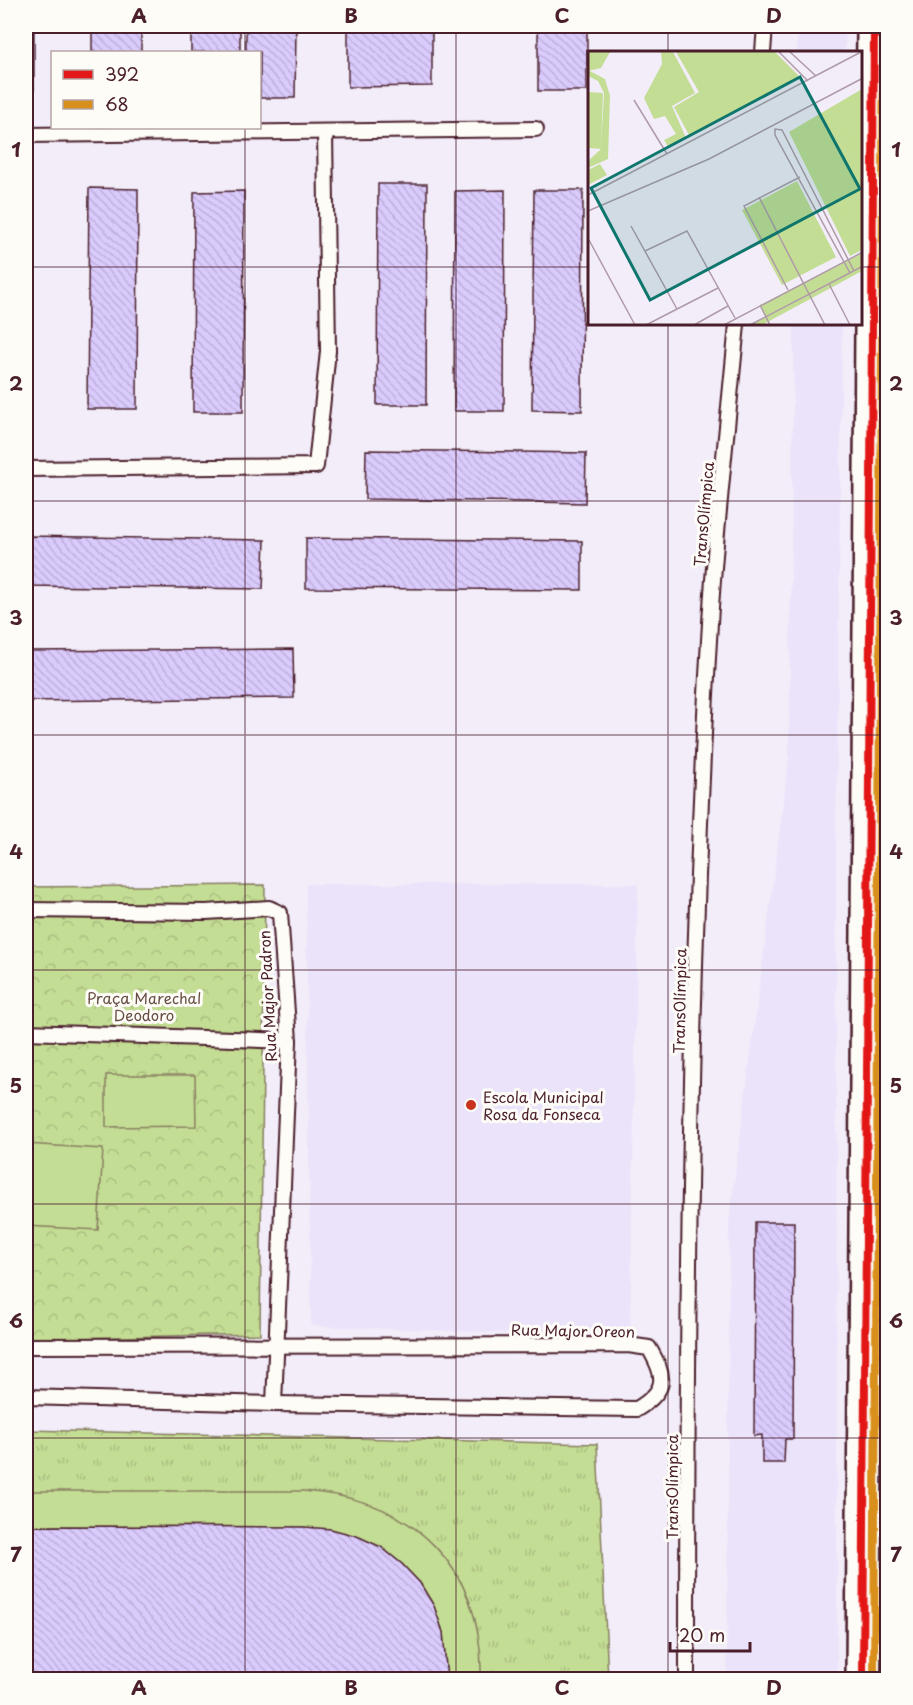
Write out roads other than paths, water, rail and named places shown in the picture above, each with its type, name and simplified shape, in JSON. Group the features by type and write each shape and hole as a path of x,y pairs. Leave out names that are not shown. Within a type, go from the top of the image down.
{"street":[{"path":"863,1680 879,596 874,26"}],"lane":[{"path":"763,51 765,26"},
{"path":"26,135 536,129"},
{"path":"26,470 316,466 328,351 325,132"},
{"name":"TransOlímpica","path":"687,1680 687,1342 699,848 710,619 737,326"},
{"name":"Rua Major Padron","path":"26,910 206,912 269,908 280,913 288,1041 274,1404"},
{"path":"26,1032 288,1041"},
{"name":"Rua Major Oreon","path":"26,1346 628,1345 649,1348 661,1369 661,1384 654,1398 637,1409 274,1404 26,1397"}],"place":[{"name":"Escola Municipal Rosa da Fonseca","path":"471,1105"}],"park label":[{"name":"Praça Marechal Deodoro","path":"144,1006"}]}
